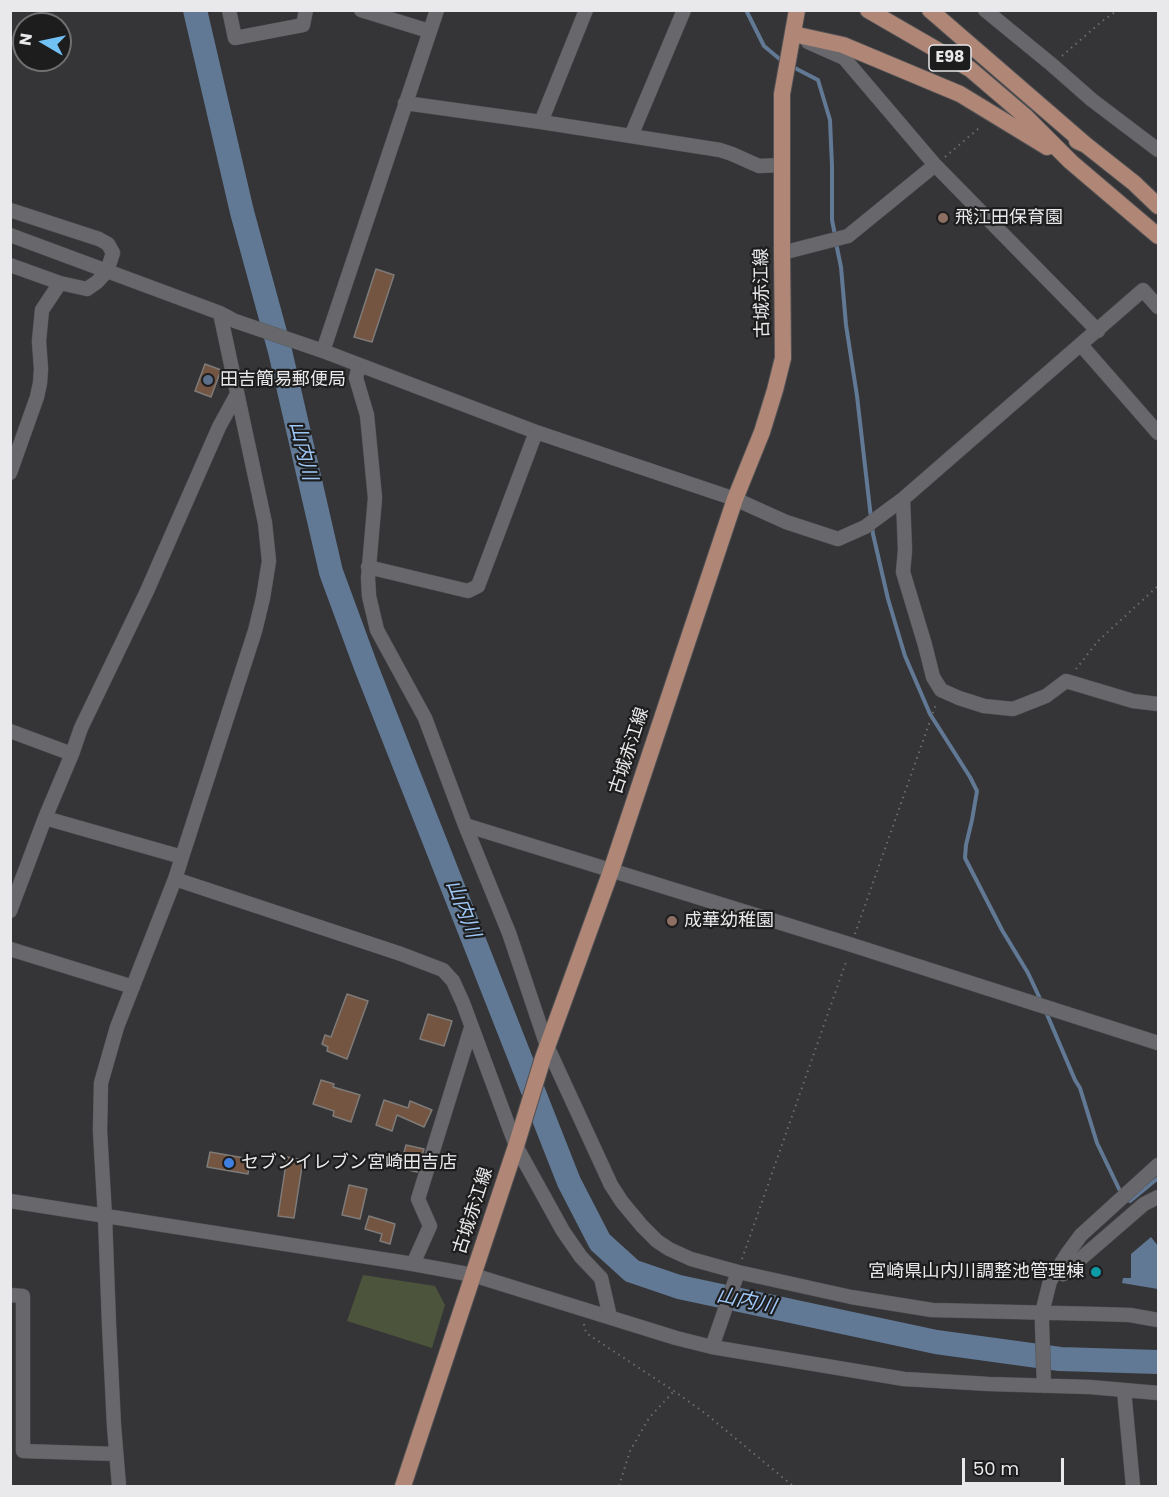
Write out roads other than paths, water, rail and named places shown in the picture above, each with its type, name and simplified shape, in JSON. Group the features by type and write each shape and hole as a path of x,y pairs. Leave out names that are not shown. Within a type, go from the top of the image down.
{"main road":[{"name":"古城赤江線","path":"403,1486 518,1141 545,1052 611,871 735,498 762,432 783,358 782,94 797,10"},
{"name":"E98","path":"868,10 970,69 1025,116 1071,162 1158,236"},
{"path":"930,10 1086,145"},
{"path":"793,34 843,45 960,94 1071,162"},
{"name":"E98","path":"1025,116 1086,145 1134,183 1158,206"}],"street":[{"path":"229,10 235,38 303,25 306,10"},
{"path":"361,10 429,31"},
{"path":"324,351 437,10"},
{"path":"541,122 586,10"},
{"path":"631,136 684,10"},
{"path":"985,10 1052,64 1092,100 1158,150"},
{"path":"793,34 844,58 935,165 1098,331"},
{"path":"405,103 720,150 759,166 782,165"},
{"path":"782,253 848,236 935,165"},
{"path":"10,210 99,238 108,244 113,254 107,271 87,289 60,283 10,265"},
{"path":"10,235 536,432 735,498 786,522 838,539 865,527 903,499 1143,290 1158,307"},
{"path":"10,474 40,383 39,340 42,310 60,283"},
{"path":"119,1486 100,1131 101,1083 117,1027 175,879 255,631 269,561 265,523 220,313"},
{"path":"1081,345 1158,433"},
{"path":"359,365 356,378 367,415 375,498 368,567 369,596 377,630 424,718 509,933 545,1052 611,1185 642,1226 669,1249 691,1259 851,1297 932,1310 1042,1318 1130,1315 1158,1320"},
{"path":"10,911 14,891 81,728 147,591 219,427 237,394"},
{"path":"368,567 468,591 478,586 536,432"},
{"path":"903,499 905,550 903,572 933,677 941,690 984,706 1013,709 1046,696 1066,681 1133,701 1158,704"},
{"path":"10,731 72,754"},
{"path":"45,818 182,857"},
{"path":"465,825 1158,1043"},
{"path":"175,879 443,970 453,981 518,1141 564,1231 581,1257 601,1278 610,1317"},
{"path":"10,949 133,987"},
{"path":"413,1264 430,1226 418,1199 471,1028"},
{"path":"1044,1379 1042,1318 1050,1281 1082,1235 1158,1166"},
{"path":"1057,1270 1063,1274 1144,1204 1158,1197"},
{"path":"10,1201 473,1275 711,1347 904,1378 989,1384 1044,1379 1158,1393"},
{"path":"711,1347 738,1272"},
{"path":"10,1295 23,1296 23,1452 116,1454"},
{"path":"1124,1390 1133,1486"}],"water":[{"path":"1151,1237 1158,1246 1158,1289 1122,1283 1123,1278 1131,1278 1131,1254"}],"waterway":[{"name":"山内川","path":"195,10 242,212 280,351 331,572 366,667 569,1182 600,1242 632,1271 679,1287 936,1342 1060,1359 1158,1362"},
{"path":"746,10 764,46 782,61"},
{"path":"791,66 818,80 830,120 832,220 835,235"},
{"path":"836,243 841,267 846,325 871,518"},
{"path":"872,525 888,599 905,656 930,714 977,791 965,858 1042,1003"},
{"path":"1046,1012 1080,1088 1097,1143 1121,1193"},
{"path":"1126,1199 1130,1201 1158,1178"}],"place":[{"name":"飛江田保育園","path":"943,218"},
{"name":"田吉簡易郵便局","path":"208,380"},
{"name":"成華幼稚園","path":"672,921"},
{"name":"セブンイレブン宮崎田吉店","path":"229,1163"},
{"name":"宮崎県山内川調整池管理棟","path":"1096,1272"}]}
